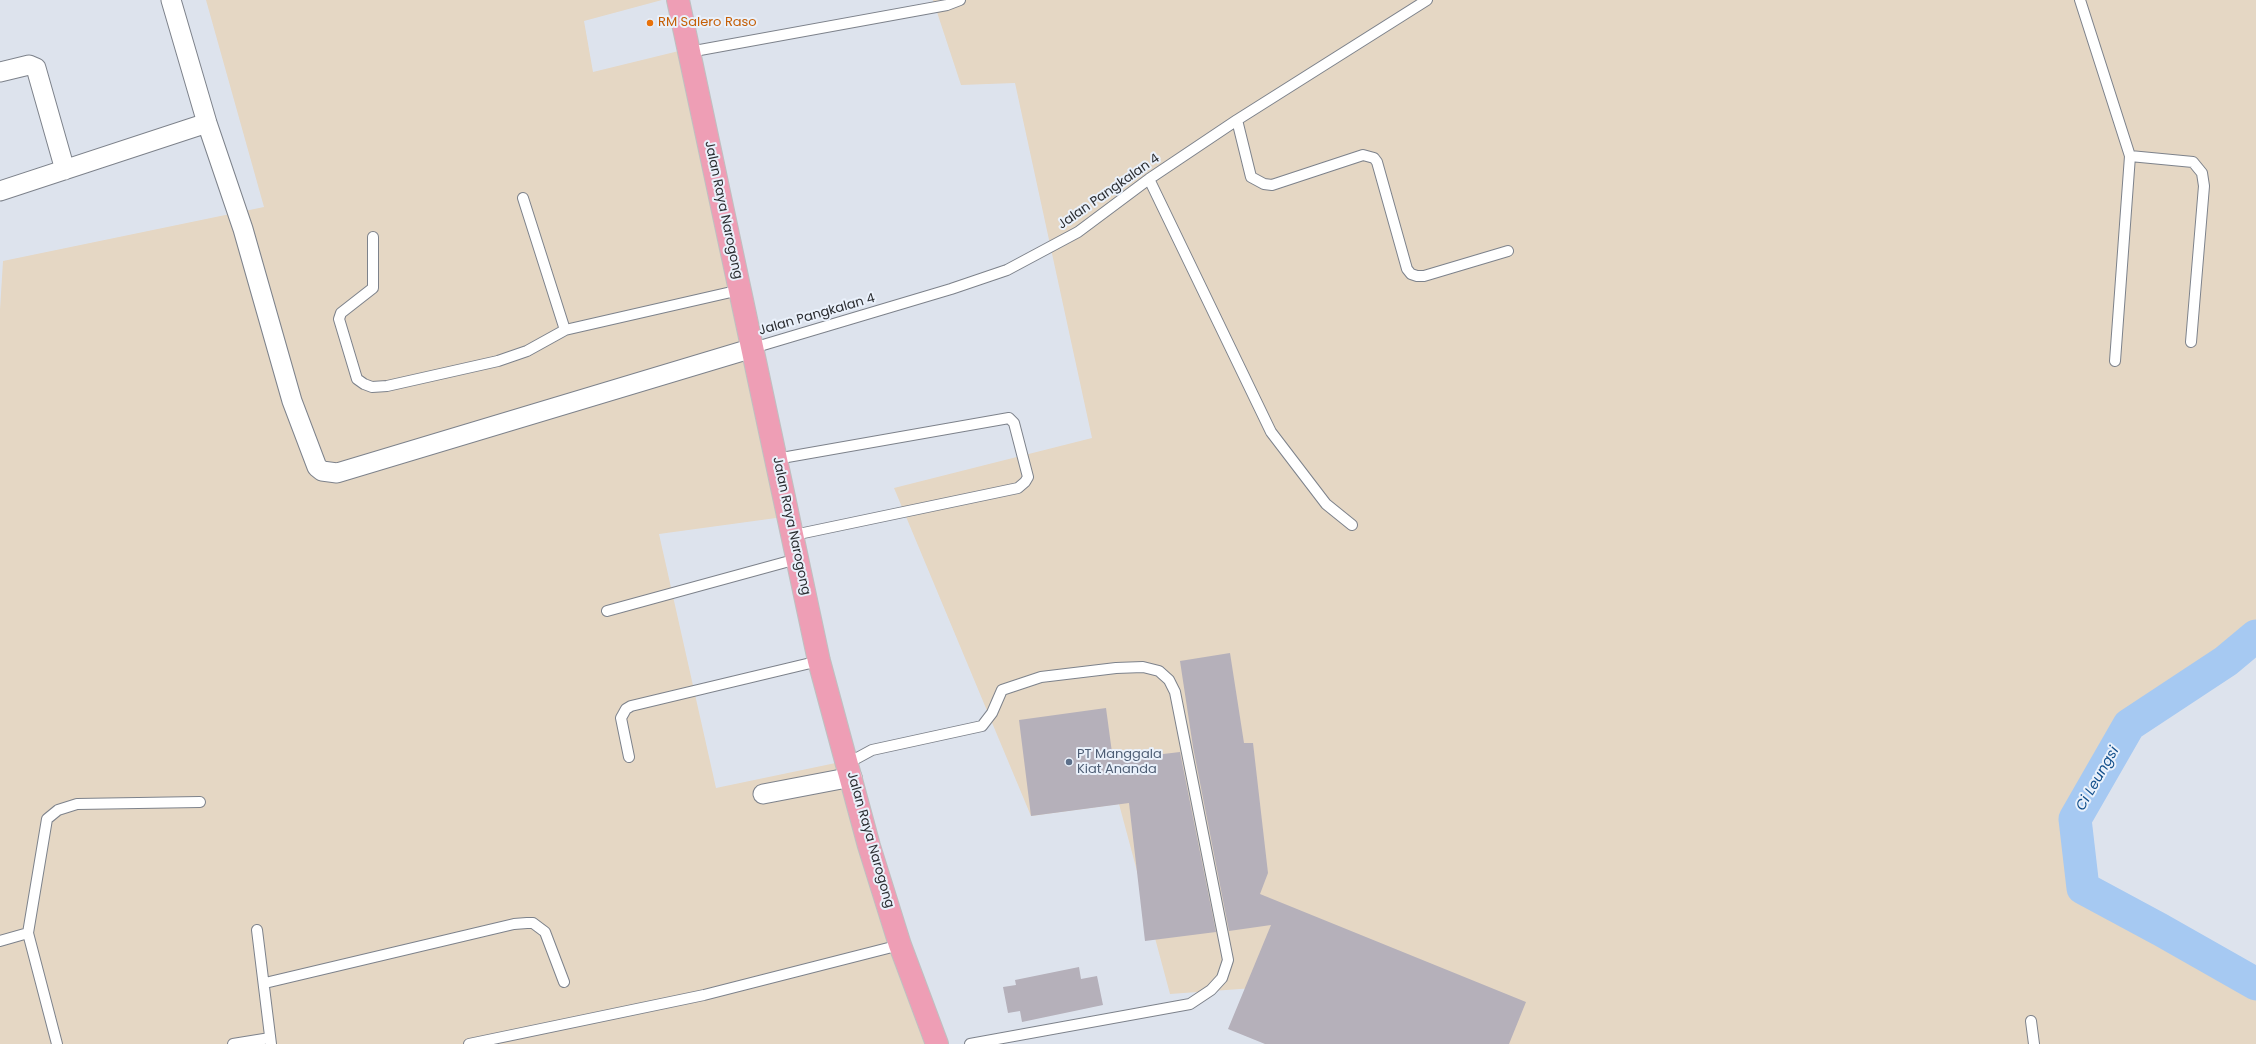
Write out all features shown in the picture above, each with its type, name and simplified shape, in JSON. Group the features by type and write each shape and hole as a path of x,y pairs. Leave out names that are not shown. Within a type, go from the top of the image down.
{"main road":[{"name":"Jalan Raya Narogong","path":"678,0 820,661 869,846 900,945 937,1044"}],"street":[{"path":"172,0 207,123 243,229 292,400 317,467 322,471 337,473 753,348"},
{"path":"0,72 29,65 36,68 65,170"},
{"path":"0,191 207,123"},
{"path":"762,794 850,770"}],"lane":[{"path":"689,52 948,5 960,0"},
{"name":"Jalan Pangkalan 4","path":"753,348 1007,270 1078,232 1149,178 1416,3 1427,0"},
{"path":"2080,0 2130,156 2115,361"},
{"path":"1237,120 1251,177 1264,184 1272,185 1363,155 1374,158 1378,162 1407,269 1412,274 1424,276 1508,251"},
{"path":"2130,156 2194,162 2202,173 2204,186 2191,342"},
{"path":"1149,178 1271,432 1326,504 1352,525"},
{"path":"523,198 565,330"},
{"path":"372,237 373,288 342,313 339,319 357,379 372,387 387,386 498,361 527,351 565,330 740,290"},
{"path":"776,459 1009,418 1014,423 1028,477 1018,488 794,535"},
{"path":"607,611 797,559"},
{"path":"629,757 621,718 626,709 631,706 820,661"},
{"path":"850,770 872,750 982,726 992,713 1002,690 1040,677 1116,668 1143,667 1159,671 1169,680 1175,692 1228,960 1222,978 1211,990 1190,1004 970,1044"},
{"path":"57,1044 28,933 47,819 58,810 77,804 200,802"},
{"path":"265,983 514,924 527,923 533,923 545,932 564,982"},
{"path":"234,1044 271,1041 265,983 257,930"},
{"path":"0,941 28,933"},
{"path":"470,1044 704,994 900,945"},
{"path":"2031,1021 2034,1044"}],"shaded area":[{"path":"206,0 662,0 584,21 593,72 687,49 798,515 659,534 716,788 850,760 872,877 949,1044 0,1044 0,310 3,261 264,207"},
{"path":"933,0 2256,0 2256,636 2223,663 2129,725 2075,820 2083,888 2256,984 2256,1044 1355,1044 1296,985 1170,994 1119,804 1031,816 894,488 1092,438 1015,83 961,85"}],"building":[{"path":"1230,653 1244,743 1253,743 1268,873 1260,894 1526,1002 1509,1044 1265,1044 1228,1029 1271,925 1229,931 1193,747 1180,661"},
{"path":"1106,708 1113,760 1180,752 1216,932 1145,941 1129,803 1031,816 1019,720"},
{"path":"1079,967 1081,979 1097,976 1103,1005 1022,1022 1020,1011 1008,1013 1003,987 1016,985 1015,980"}],"waterway":[{"name":"Ci Leungsi","path":"2256,636 2226,661 2129,725 2075,819 2083,888 2256,984"}],"place":[{"name":"RM Salero Raso","path":"650,23"},
{"name":"PT Manggala Kiat Ananda","path":"1069,762"}]}
